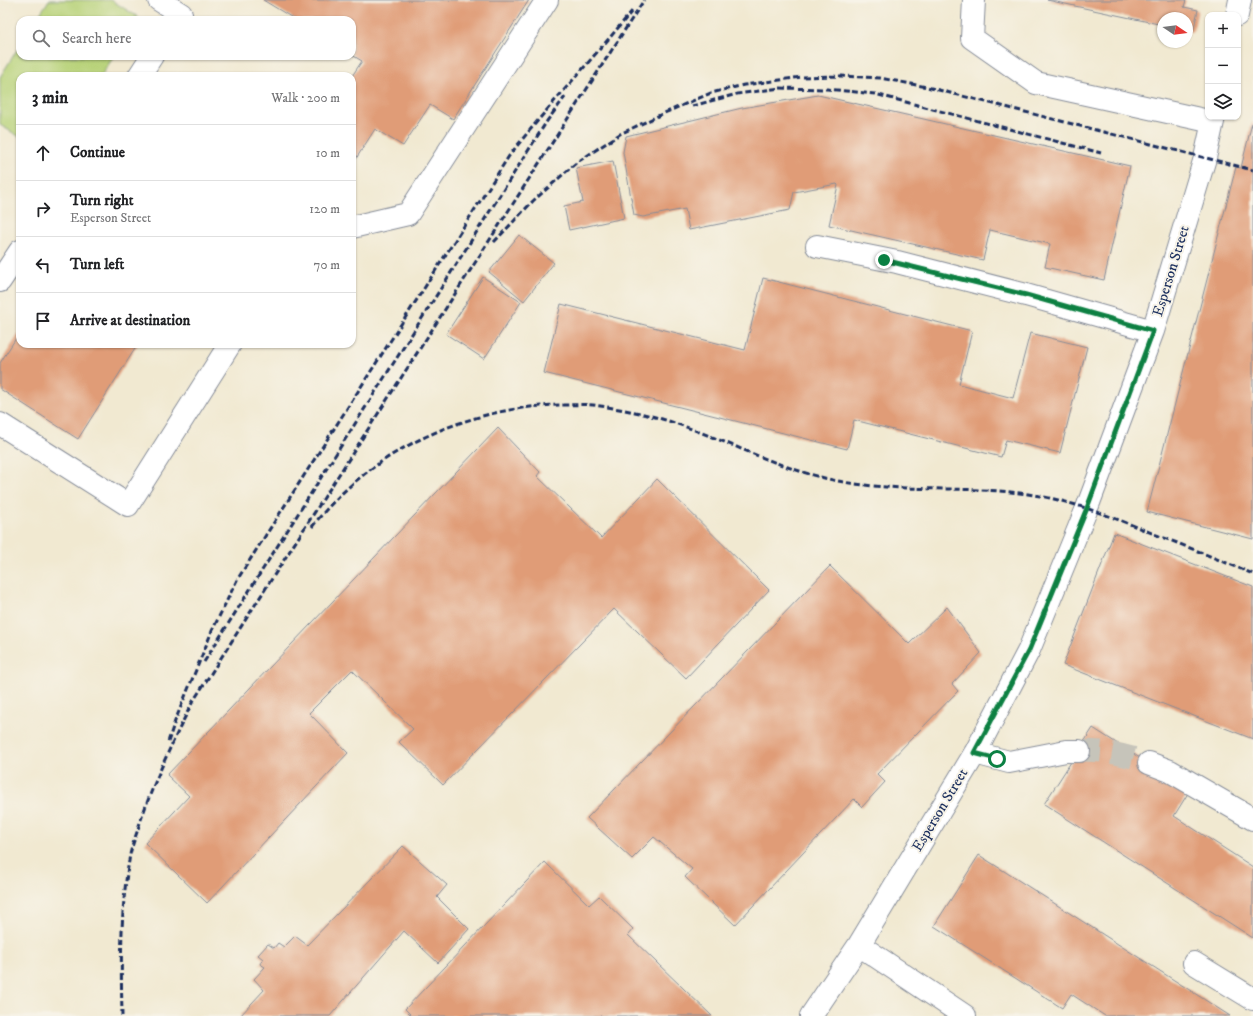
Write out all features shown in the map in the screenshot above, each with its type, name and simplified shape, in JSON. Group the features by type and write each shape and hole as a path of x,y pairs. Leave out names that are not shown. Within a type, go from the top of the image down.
{"street":[{"path":"356,226 408,214 547,0"},
{"path":"974,0 972,38 1036,83 1205,118"},
{"path":"1238,12 1240,0"},
{"path":"161,1 181,14 180,16"},
{"path":"142,72 149,60"},
{"name":"Esperson Street","path":"811,1016 859,944 974,753 1029,650 1087,508 1153,331 1205,158 1214,120"},
{"path":"817,246 897,262 996,287 1083,310 1153,331"},
{"path":"0,281 16,257"},
{"path":"0,424 128,505 227,348"},
{"path":"974,753 1009,762 1066,751 1079,751"},
{"path":"1149,763 1170,771 1253,818"},
{"path":"859,944 965,1016"},
{"path":"1194,963 1253,999"}],"green space":[{"path":"49,0 111,0 136,16 39,16"},
{"path":"16,51 16,60 111,60 104,72 16,72 16,135 0,125 0,77"}],"building":[{"path":"263,0 529,0 453,119 430,105 403,146 375,129 356,159 356,72 355,72 362,61 356,57 356,16 289,16"},
{"path":"1047,0 1186,0 1184,7 1198,10 1193,32 1193,12 1157,12 1157,24"},
{"path":"818,95 1130,166 1104,280 1045,267 1050,244 990,230 983,260 829,225 837,184 794,192 790,210 689,230 685,209 643,217 634,215 623,152 626,136 742,108"},
{"path":"1252,123 1253,539 1147,512 1236,167 1241,168"},
{"path":"613,161 624,218 569,230 564,206 583,202 576,168"},
{"path":"519,235 554,263 524,301 489,272"},
{"path":"483,277 521,302 484,359 446,334"},
{"path":"763,278 972,331 959,384 1013,398 1030,333 1087,347 1060,453 1006,440 1001,457 854,420 847,449 544,373 561,304 745,350"},
{"path":"16,338 16,348 135,348 78,439 0,389 0,363"},
{"path":"498,428 540,472 537,476 601,538 657,479 769,590 686,678 614,609 443,785 399,742 413,729 352,670 309,713 348,753 207,903 145,843 189,796 167,775"},
{"path":"1114,533 1253,587 1253,739 1063,665"},
{"path":"830,566 909,644 947,607 981,653 952,684 958,691 877,774 885,782 862,807 854,799 735,925 685,877 692,869 654,837 632,859 587,818"},
{"path":"1093,728 1190,790 1174,816 1253,867 1253,938 1044,804"},
{"path":"403,846 447,885 437,897 469,929 438,963 404,931 330,1016 240,1016 264,990 254,979 265,967 260,964 263,959 258,955 268,944 274,948 278,943 284,947 295,936 307,945"},
{"path":"979,855 1230,1016 1105,1016 1071,994 1062,1008 934,926"},
{"path":"545,862 589,905 599,896 633,929 628,935 712,1016 412,1016 405,1009"}],"tunnel":[{"path":"1079,751 1115,753 1149,763"}],"railway":[{"path":"122,1016 121,958 124,900 130,854 155,782 192,703 644,0"},
{"path":"168,742 175,721 212,631 237,580 509,156 632,11"},
{"path":"494,242 533,201 576,163 620,134 711,93 744,85 801,77 841,76 880,78 927,87 1253,170"},
{"path":"692,106 737,94 780,88 827,89 875,94 1101,153"},
{"path":"204,662 547,121 565,97"},
{"path":"312,527 335,500 362,476 391,455 423,438 457,424 491,414 527,407 589,405 628,410 662,419 684,426 793,469 838,481 888,487 1015,492 1055,499 1115,518 1253,574"}],"route":[{"path":"884,260 897,262 1083,310 1153,331 1087,508 1029,650 974,753 997,759"}]}
